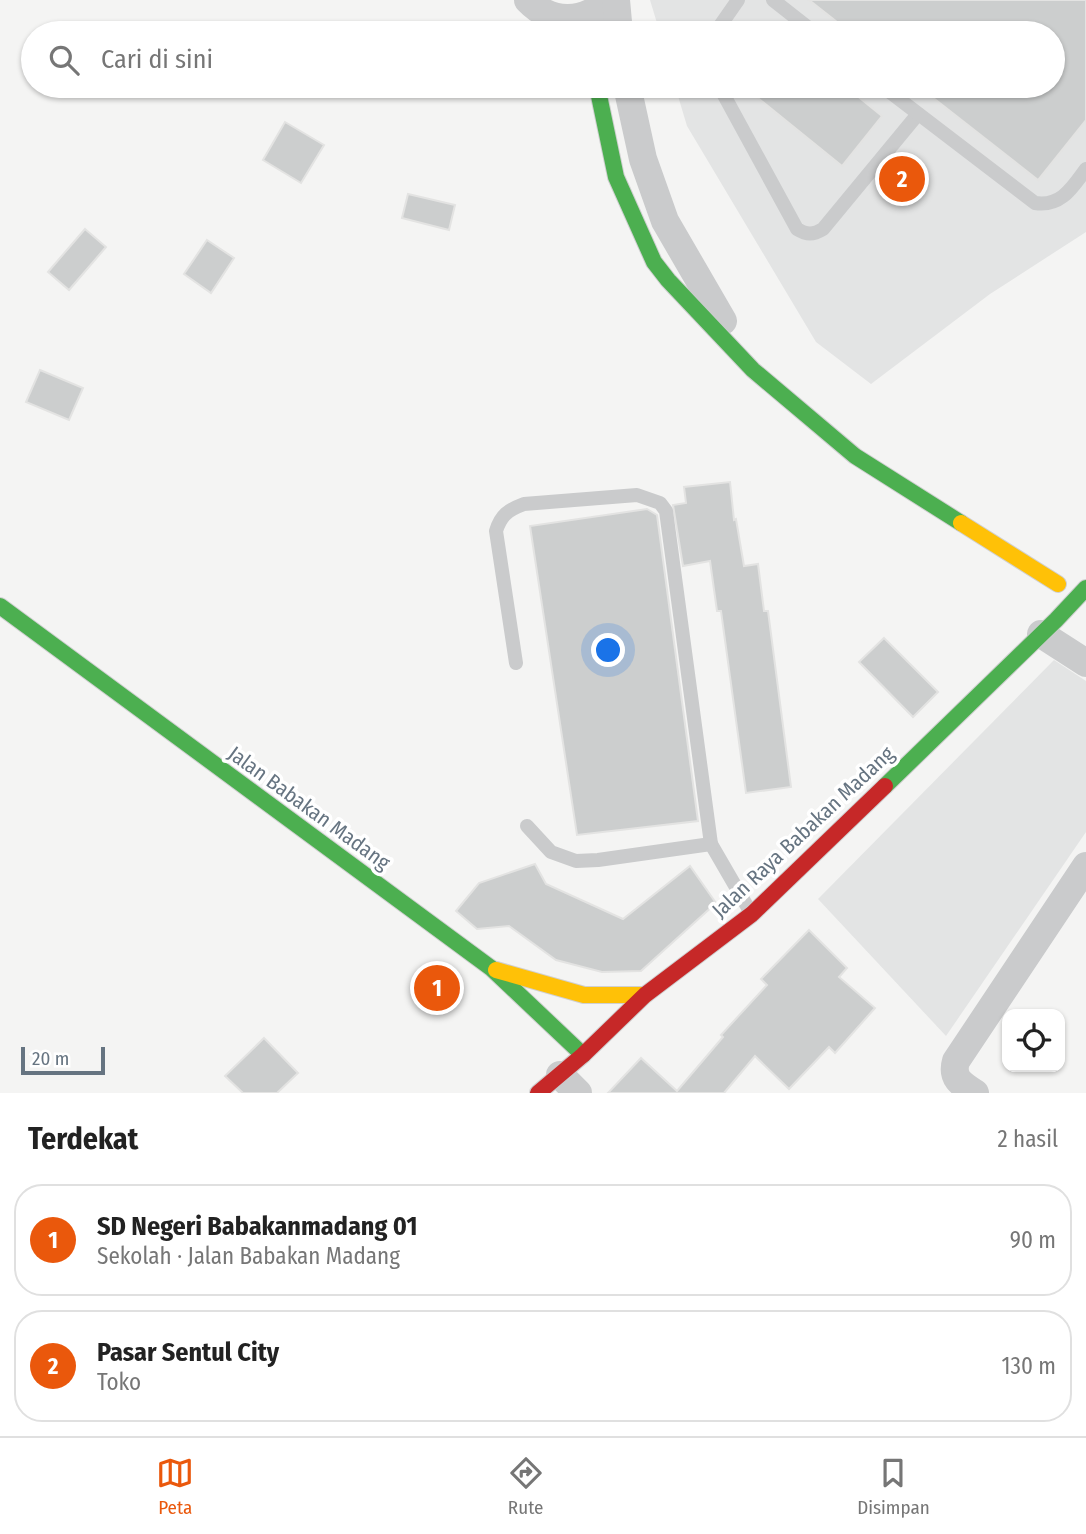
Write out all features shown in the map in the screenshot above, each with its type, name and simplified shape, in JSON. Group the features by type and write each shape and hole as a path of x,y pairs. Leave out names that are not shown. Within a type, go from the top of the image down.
{"main road":[{"path":"600,98 617,177 654,262 668,280 753,370 855,456 1058,584"},
{"name":"Jalan Raya Babakan Madang","path":"538,1093 569,1084 583,1055 645,995 752,914 1086,588"},
{"name":"Jalan Babakan Madang","path":"3,617 491,968 583,1055"},
{"path":"491,968 584,995 645,995"}],"street":[{"path":"548,16 567,19 583,17 608,0"},
{"path":"616,0 618,21"},
{"path":"630,98 643,159 665,221 753,370"},
{"path":"1041,634 1086,663"},
{"path":"975,1093 956,1079 956,1061 1086,866"}],"lane":[{"path":"723,21 738,0"},
{"path":"773,0 800,21"},
{"path":"726,98 797,229 805,234 815,234 823,229 918,114"},
{"path":"897,98 1035,203 1045,205 1057,202 1086,169"},
{"path":"516,663 496,531 500,519 509,509 524,504 637,495 660,503 666,511 711,844 752,914"},
{"path":"527,826 551,852 576,861 711,844"}],"shaded area":[{"path":"650,0 1086,0 1086,232 990,294 871,384 816,342 687,126 679,98 1065,98 1065,21 656,21"},
{"path":"1054,660 1086,681 1086,832 946,1036 818,899"}],"building":[{"path":"809,0 1086,0 1086,120 1038,180 933,98 1065,98 1065,21 836,21"},
{"path":"758,98 860,98 882,116 842,166"},
{"path":"285,122 324,145 301,183 263,160"},
{"path":"408,194 455,205 449,230 402,218"},
{"path":"85,229 106,247 69,290 48,272"},
{"path":"207,240 234,258 211,293 184,274"},
{"path":"40,370 83,388 69,420 26,402"},
{"path":"730,482 734,520 736,519 744,566 758,564 764,611 768,611 791,787 746,793 721,611 717,611 710,561 683,566 673,505 686,503 684,487"},
{"path":"647,509 657,515 698,821 577,835 530,526"},
{"path":"884,638 938,692 913,717 859,662"},
{"path":"535,864 546,884 623,919 690,866 716,903 641,971 602,972 556,960 509,926 477,929 456,911 479,883"},
{"path":"809,930 847,968 839,977 875,1008 835,1053 829,1047 789,1089 755,1056 724,1093 608,1093 641,1058 677,1091 723,1037 721,1035 767,985 761,979"},
{"path":"264,1038 298,1073 277,1093 243,1093 225,1076"}],"traffic: fast":[{"path":"600,98 616,177 654,262 668,280 753,370 855,456 961,523"},
{"path":"885,786 1086,588"},
{"path":"0,606 491,968 583,1055"}],"traffic: slow":[{"path":"961,523 1058,584"},
{"path":"496,970 584,995 645,995"}],"traffic: jam":[{"path":"538,1093 583,1055 645,995 752,914 885,786"}],"place":[{"name":"Pasar Sentul City","path":"902,179"},
{"name":"SD Negeri Babakanmadang 01","path":"437,988"}]}
